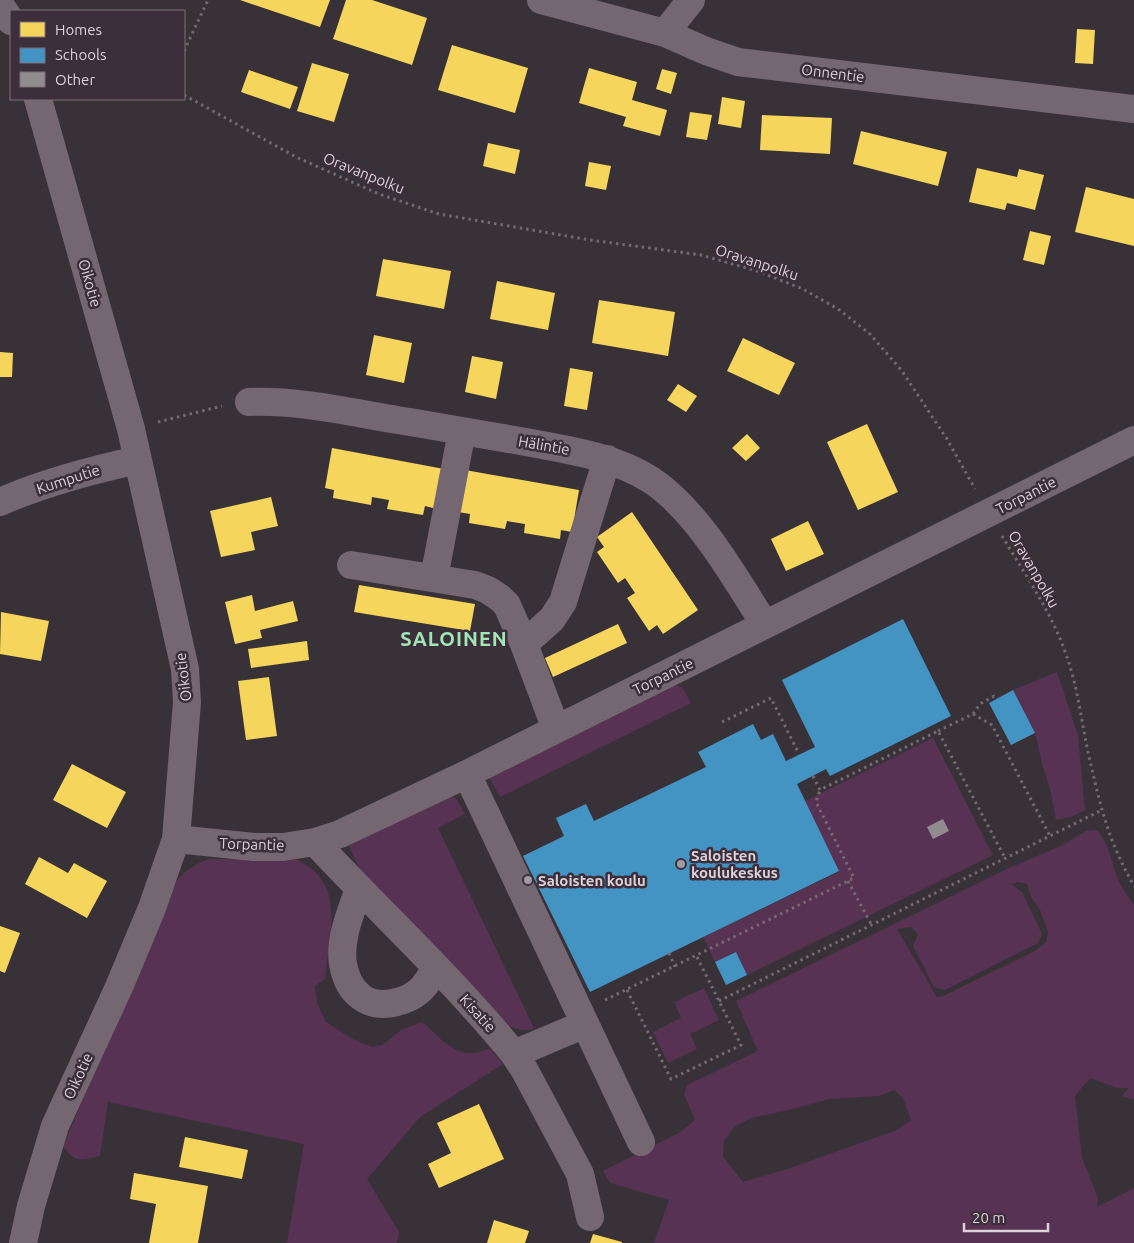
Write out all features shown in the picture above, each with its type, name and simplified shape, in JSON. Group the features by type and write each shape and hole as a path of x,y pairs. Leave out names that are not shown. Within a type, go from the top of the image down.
{"street":[{"name":"Onnentie","path":"541,0 665,33 706,51 738,62 1134,109"},
{"path":"665,33 691,0"},
{"path":"0,5 10,20"},
{"name":"Oikotie","path":"23,1243 31,1206 55,1126 152,908 176,839 187,712 185,669 131,429 38,100"},
{"name":"Hälintie","path":"249,402 288,402 462,431 581,452 630,468 652,481 688,514 715,547 765,625"},
{"path":"434,578 462,431"},
{"name":"Torpantie","path":"176,839 254,847 283,847 315,842 340,834 467,774 1134,440"},
{"path":"524,644 552,619 562,602 607,459"},
{"name":"Kumputie","path":"0,502 58,482 138,460"},
{"path":"352,564 475,585 488,590 500,598 507,605 524,644 556,729"},
{"path":"467,774 641,1142"},
{"name":"Kisatie","path":"315,842 436,967 514,1054 580,1174 590,1217"},
{"path":"359,889 345,931 342,951 347,980 354,992 364,1000 375,1004 389,1004 406,1000 422,988 436,967"},
{"path":"514,1054 583,1018"}],"path":[{"path":"185,49 208,0"},
{"name":"Oravanpolku","path":"185,96 296,157 379,194 439,214 590,240 701,255 758,271 803,289 838,309 870,334 902,371 947,439 1047,611 1060,637 1076,690 1102,810 1116,851 1134,886"},
{"path":"131,429 230,404 249,402"},
{"path":"820,790 973,714 980,704 994,696 998,698"},
{"path":"722,722 771,698 799,754"},
{"path":"973,714 992,724 1050,836"},
{"path":"938,731 1005,858"},
{"path":"583,1018 627,990 854,878 816,802 820,790 813,776"},
{"path":"719,1001 1102,810"},
{"path":"848,881 871,924"},
{"path":"669,953 675,967"},
{"path":"627,990 671,1079 741,1045 697,956"}],"shaded area":[{"path":"1057,672 1078,735 1085,810 1071,817 1056,820 1035,733 1013,690"},
{"path":"676,685 682,687 691,703 500,797 490,777"},
{"path":"933,738 993,855 747,975 735,952 715,962 703,937 839,872 805,801"},
{"path":"449,795 456,798 465,814 438,828 534,1028 519,1030 505,1023 360,870 349,846"},
{"path":"1097,830 1100,834 1116,874 1134,905 1134,1100 1122,1096 1129,1088 1117,1088 1090,1078 1075,1096 1082,1158 1098,1198 1097,1207 1134,1188 1134,1243 654,1243 669,1200 610,1183 603,1171 679,1133 695,1120 684,1094 687,1085 758,1051 736,1001 1009,868 1061,846 1086,831","holes":["1019,882 1027,884 1031,897 1040,910 1048,932 1046,942 1035,951 943,996 937,997 897,929 911,927 918,934 913,946 934,987 945,990 1038,943 1042,934 1022,892 1011,884","894,1090 903,1098 911,1120 897,1130 787,1169 743,1182 723,1157 724,1141 735,1126 752,1118 829,1099 879,1096"]},
{"path":"210,859 297,860 313,870 323,882 329,896 331,928 325,979 315,986 317,1003 326,1022 351,1038 372,1047 382,1045 401,1030 422,1022 451,1047 471,1053 490,1049 503,1064 420,1117 367,1179 399,1232 397,1243 287,1243 304,1144 108,1102 100,1156 79,1159 72,1156 63,1147 170,888 188,870"},
{"path":"704,988 719,1020 690,1034 697,1049 668,1063 653,1032 681,1018 674,1002"}],"building: Homes":[{"path":"240,0 330,0 320,27"},
{"path":"346,0 372,0 427,18 412,65 333,39"},
{"path":"1077,29 1095,30 1093,64 1075,63"},
{"path":"452,45 528,68 515,113 438,90"},
{"path":"312,63 349,74 334,122 297,111"},
{"path":"589,68 637,82 632,100 667,110 660,136 623,126 626,117 579,103"},
{"path":"662,69 677,73 671,94 656,89"},
{"path":"249,70 298,87 290,109 241,92"},
{"path":"722,97 745,101 741,128 718,124"},
{"path":"690,112 712,115 707,140 686,137"},
{"path":"762,115 832,118 830,154 760,150"},
{"path":"861,131 947,152 938,186 853,164"},
{"path":"488,143 520,150 515,174 483,166"},
{"path":"589,162 611,166 606,190 585,186"},
{"path":"977,168 1017,177 1019,169 1044,175 1035,210 1007,203 1005,210 969,202"},
{"path":"1086,187 1134,199 1134,246 1075,232"},
{"path":"1030,231 1051,236 1044,265 1023,260"},
{"path":"383,259 451,271 444,309 376,296"},
{"path":"497,281 555,293 548,330 490,319"},
{"path":"599,300 675,312 668,356 592,343"},
{"path":"374,335 412,343 404,383 366,375"},
{"path":"743,338 795,363 779,395 727,371"},
{"path":"0,352 13,353 12,377 0,377"},
{"path":"472,356 503,362 496,399 465,392"},
{"path":"570,368 593,372 587,410 564,406"},
{"path":"678,384 697,396 686,412 667,400"},
{"path":"867,424 898,492 858,510 827,442"},
{"path":"747,434 760,448 746,461 732,448"},
{"path":"332,448 444,469 437,509 425,506 423,515 387,509 389,500 372,497 371,505 333,498 334,490 325,488"},
{"path":"465,470 579,490 572,532 561,530 560,539 524,533 525,524 507,521 505,529 469,523 470,514 458,512"},
{"path":"271,497 278,526 251,532 255,550 221,557 210,511"},
{"path":"632,512 698,610 663,634 657,625 649,631 627,598 635,593 625,578 618,583 597,552 604,547 597,537"},
{"path":"808,521 824,554 786,571 771,539"},
{"path":"359,585 475,604 470,631 354,612"},
{"path":"252,595 255,611 293,601 298,621 260,630 262,638 235,644 225,602"},
{"path":"1,612 49,621 41,661 0,654"},
{"path":"618,624 627,643 553,677 545,658"},
{"path":"307,641 309,660 251,668 248,649"},
{"path":"269,677 277,736 246,740 238,681"},
{"path":"72,764 126,792 107,828 53,800"},
{"path":"39,857 68,873 74,863 107,881 87,918 25,884"},
{"path":"0,926 20,933 5,973 0,971"},
{"path":"479,1104 504,1159 439,1188 428,1164 451,1153 437,1123"},
{"path":"185,1137 248,1150 242,1179 179,1167"},
{"path":"134,1173 208,1186 198,1243 149,1243 156,1204 130,1199"},
{"path":"494,1220 529,1231 525,1243 487,1243"},
{"path":"593,1234 622,1242 622,1243 590,1243"}],"building: Schools":[{"name":"Saloisten koulukeskus","path":"903,619 951,716 830,776 826,769 797,784 839,871 590,992 523,856 564,836 556,818 586,804 594,821 706,767 698,752 753,724 761,740 773,734 786,761 815,747 782,680"},
{"path":"1013,690 1035,733 1011,745 989,703"},
{"path":"736,952 747,975 726,985 715,962"}],"building: Other":[{"path":"943,819 949,831 933,839 927,827"}],"place":[{"name":"Saloisten koulukeskus","path":"681,864"},
{"name":"Saloisten koulu","path":"528,880"}],"district":[{"name":"SALOINEN","path":"454,638"}]}
